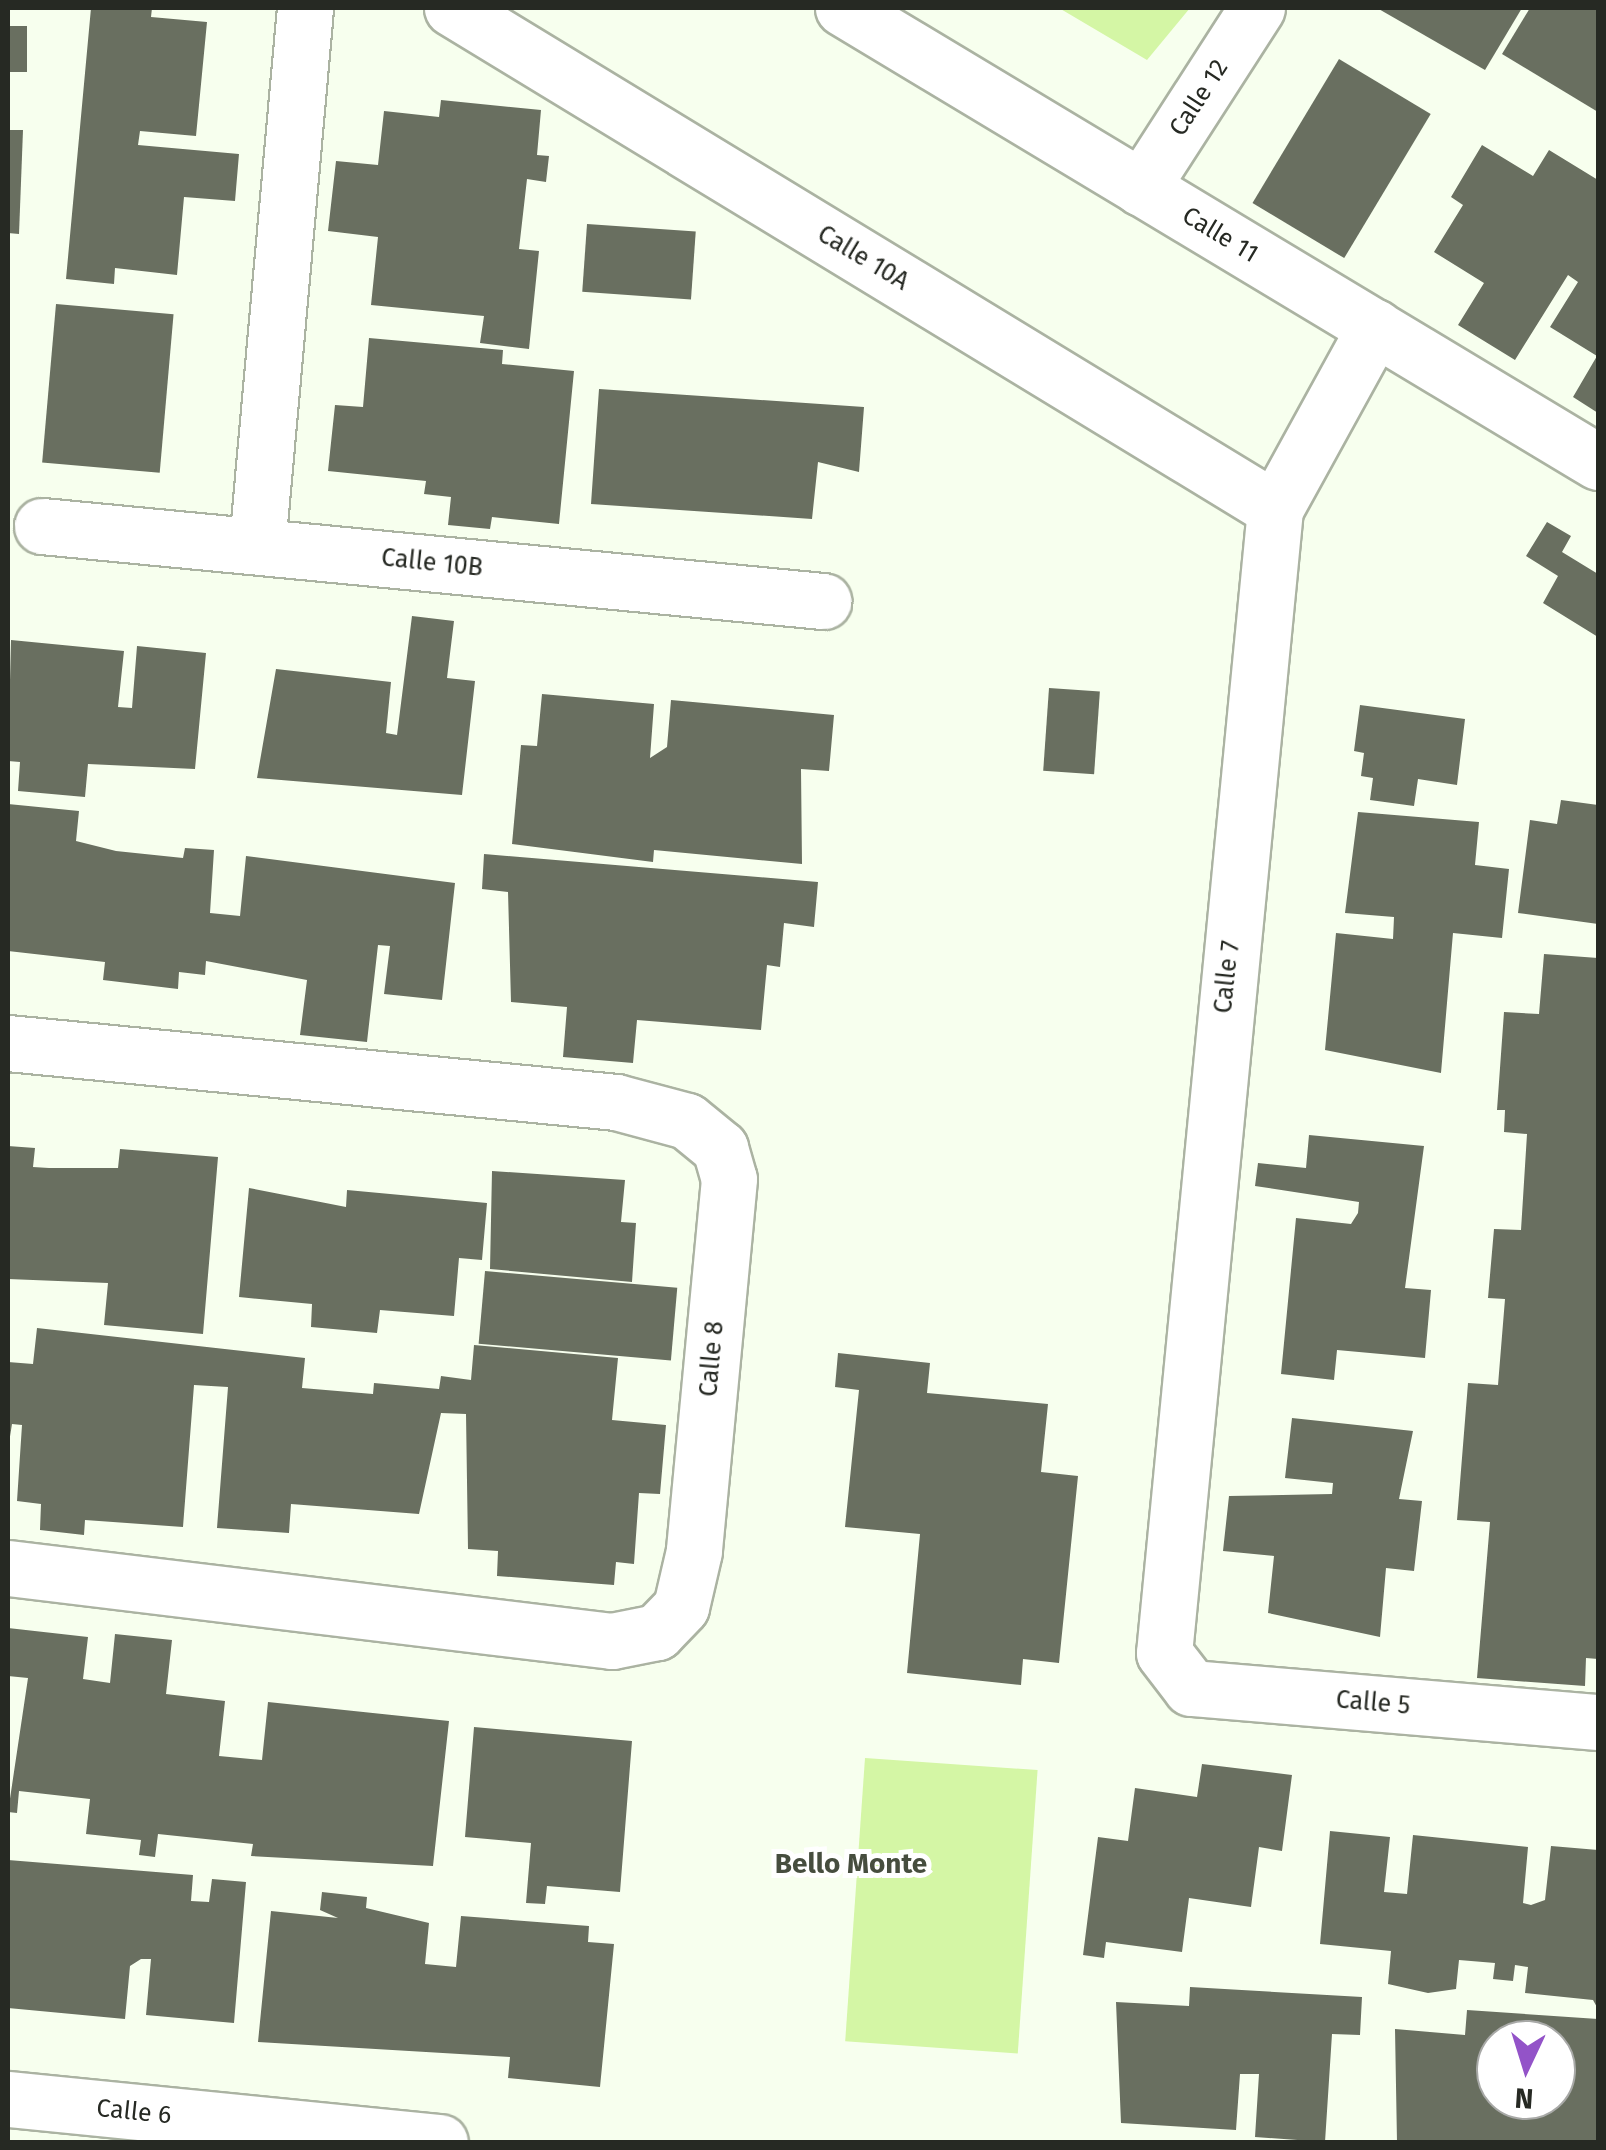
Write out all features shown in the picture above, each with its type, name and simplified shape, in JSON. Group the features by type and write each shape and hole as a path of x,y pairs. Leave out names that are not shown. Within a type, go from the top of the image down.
{"street":[{"path":"256,545 305,8"},
{"name":"Calle 10A","path":"452,8 1275,509"},
{"name":"Calle 11","path":"843,8 1598,462"},
{"name":"Calle 12","path":"1141,188 1257,8"},
{"name":"Calle 7","path":"1164,1652 1275,509 1375,328"},
{"name":"Calle 10B","path":"42,526 823,601"},
{"name":"Calle 8","path":"8,1042 616,1102 686,1122 720,1148 729,1179 694,1551 681,1607 657,1632 612,1641 8,1568"},
{"name":"Calle 5","path":"1164,1652 1191,1688 1598,1722"},
{"name":"Calle 6","path":"8,2099 440,2142"}],"green space":[{"path":"1059,8 1190,8 1147,60"},
{"path":"865,1758 1038,1770 1018,2053 845,2041"}],"building":[{"path":"91,8 152,8 151,17 207,22 196,136 140,131 138,145 239,154 235,201 184,197 177,275 115,268 114,284 66,279"},
{"path":"1377,8 1522,8 1485,70"},
{"path":"1530,8 1598,8 1598,112 1502,54"},
{"path":"8,26 27,26 27,72 8,72"},
{"path":"1339,59 1431,114 1344,258 1252,203"},
{"path":"441,100 541,110 537,155 549,156 546,182 527,179 519,249 539,251 529,349 480,343 484,316 371,305 378,237 328,231 336,161 378,165 384,111 439,117"},
{"path":"8,130 23,130 19,234 8,233"},
{"path":"1482,145 1533,176 1549,150 1598,180 1598,413 1573,397 1597,356 1550,327 1578,282 1568,275 1515,360 1458,325 1484,283 1434,252 1463,205 1451,197"},
{"path":"587,224 696,232 691,299 582,292"},
{"path":"56,304 174,314 160,473 42,462"},
{"path":"369,338 503,350 502,364 574,371 559,524 492,517 490,529 448,525 451,497 424,494 426,481 328,471 335,405 363,407"},
{"path":"599,389 864,407 859,472 818,462 812,519 591,504"},
{"path":"1547,522 1571,536 1562,552 1598,574 1598,637 1543,603 1558,576 1526,556"},
{"path":"412,616 454,621 447,678 475,681 462,795 257,778 276,669 391,682 386,733 397,735"},
{"path":"11,640 124,651 118,707 132,708 137,646 206,653 195,769 88,764 85,797 18,791 20,762 8,761"},
{"path":"1049,688 1100,692 1094,774 1043,771"},
{"path":"542,694 654,704 650,758 667,747 671,700 834,715 829,771 801,769 802,864 654,850 653,862 512,844 521,745 537,746"},
{"path":"1360,705 1465,719 1457,785 1418,779 1414,806 1370,800 1373,778 1361,776 1364,753 1354,751"},
{"path":"1561,800 1598,805 1598,924 1518,913 1530,820 1557,824"},
{"path":"8,804 79,811 76,841 116,851 183,858 185,848 214,850 210,913 240,916 246,856 455,883 442,1000 384,994 390,946 378,945 367,1042 300,1035 307,980 206,961 205,975 179,972 178,989 103,980 105,962 8,951"},
{"path":"1358,812 1479,822 1475,865 1509,869 1502,938 1453,933 1441,1073 1325,1050 1336,933 1393,939 1394,917 1345,913"},
{"path":"484,854 818,882 814,927 784,923 780,967 767,965 761,1030 637,1020 633,1063 563,1057 567,1007 511,1002 508,892 482,889"},
{"path":"1544,954 1598,958 1598,1659 1586,1658 1585,1686 1477,1678 1490,1522 1457,1520 1468,1383 1498,1385 1505,1299 1488,1298 1494,1229 1521,1230 1527,1134 1504,1132 1505,1110 1497,1110 1504,1012 1539,1014"},
{"path":"1309,1135 1424,1146 1405,1288 1431,1290 1425,1358 1337,1350 1334,1380 1281,1374 1296,1218 1351,1224 1358,1213 1359,1202 1255,1186 1258,1163 1306,1168"},
{"path":"8,1146 35,1148 33,1167 49,1168 118,1168 120,1149 218,1157 203,1334 104,1325 108,1283 8,1279"},
{"path":"492,1171 625,1180 621,1222 636,1223 632,1282 490,1269"},
{"path":"249,1188 346,1207 347,1190 487,1203 482,1260 459,1258 454,1316 380,1310 377,1333 311,1327 312,1304 239,1297"},
{"path":"485,1271 677,1288 671,1361 479,1344"},
{"path":"37,1328 305,1358 302,1388 373,1394 374,1383 439,1389 441,1376 471,1380 474,1345 618,1358 612,1420 666,1425 660,1494 639,1493 634,1564 616,1562 614,1585 497,1576 498,1551 468,1549 466,1414 441,1413 419,1514 291,1504 289,1533 217,1528 228,1387 194,1385 183,1527 85,1520 84,1535 40,1530 41,1504 17,1501 22,1425 12,1424 8,1449 8,1362 33,1364"},
{"path":"838,1353 930,1363 927,1393 1048,1404 1041,1472 1078,1476 1059,1663 1023,1659 1021,1685 907,1673 920,1534 845,1527 859,1390 835,1387"},
{"path":"1292,1418 1413,1431 1399,1499 1422,1501 1414,1571 1386,1568 1380,1637 1268,1613 1274,1556 1223,1551 1229,1496 1332,1494 1333,1483 1285,1478"},
{"path":"8,1628 88,1637 83,1679 110,1683 115,1634 172,1640 166,1694 225,1701 219,1756 262,1760 268,1702 449,1721 433,1866 251,1856 253,1844 158,1834 155,1857 139,1855 141,1840 86,1834 90,1799 19,1791 17,1813 8,1812 28,1678 8,1676"},
{"path":"474,1727 632,1741 620,1892 547,1886 545,1904 526,1903 531,1843 465,1837"},
{"path":"1202,1764 1292,1775 1282,1851 1259,1847 1251,1907 1189,1898 1182,1952 1106,1942 1104,1958 1083,1955 1098,1837 1128,1841 1135,1788 1197,1797"},
{"path":"1330,1831 1390,1837 1384,1892 1407,1894 1413,1835 1528,1847 1523,1903 1531,1905 1545,1900 1551,1846 1598,1850 1598,2009 1593,2000 1525,1993 1528,1967 1515,1965 1513,1981 1493,1979 1495,1963 1459,1960 1456,1989 1428,1993 1388,1984 1391,1951 1320,1944"},
{"path":"8,1860 193,1875 191,1901 209,1902 212,1879 246,1882 234,2023 146,2015 151,1959 141,1959 130,1966 125,2019 8,2008"},
{"path":"322,1892 367,1897 366,1908 429,1923 425,1964 456,1967 461,1916 589,1926 588,1942 614,1944 600,2087 508,2078 510,2057 258,2042 271,1911 338,1918 320,1910"},
{"path":"1190,1987 1362,1997 1360,2035 1332,2034 1325,2142 1255,2137 1259,2074 1240,2074 1236,2130 1121,2123 1116,2002 1189,2006"},
{"path":"1467,2010 1598,2019 1598,2142 1397,2142 1395,2029 1465,2035"}],"district":[{"name":"Bello Monte","path":"851,1864"}]}
